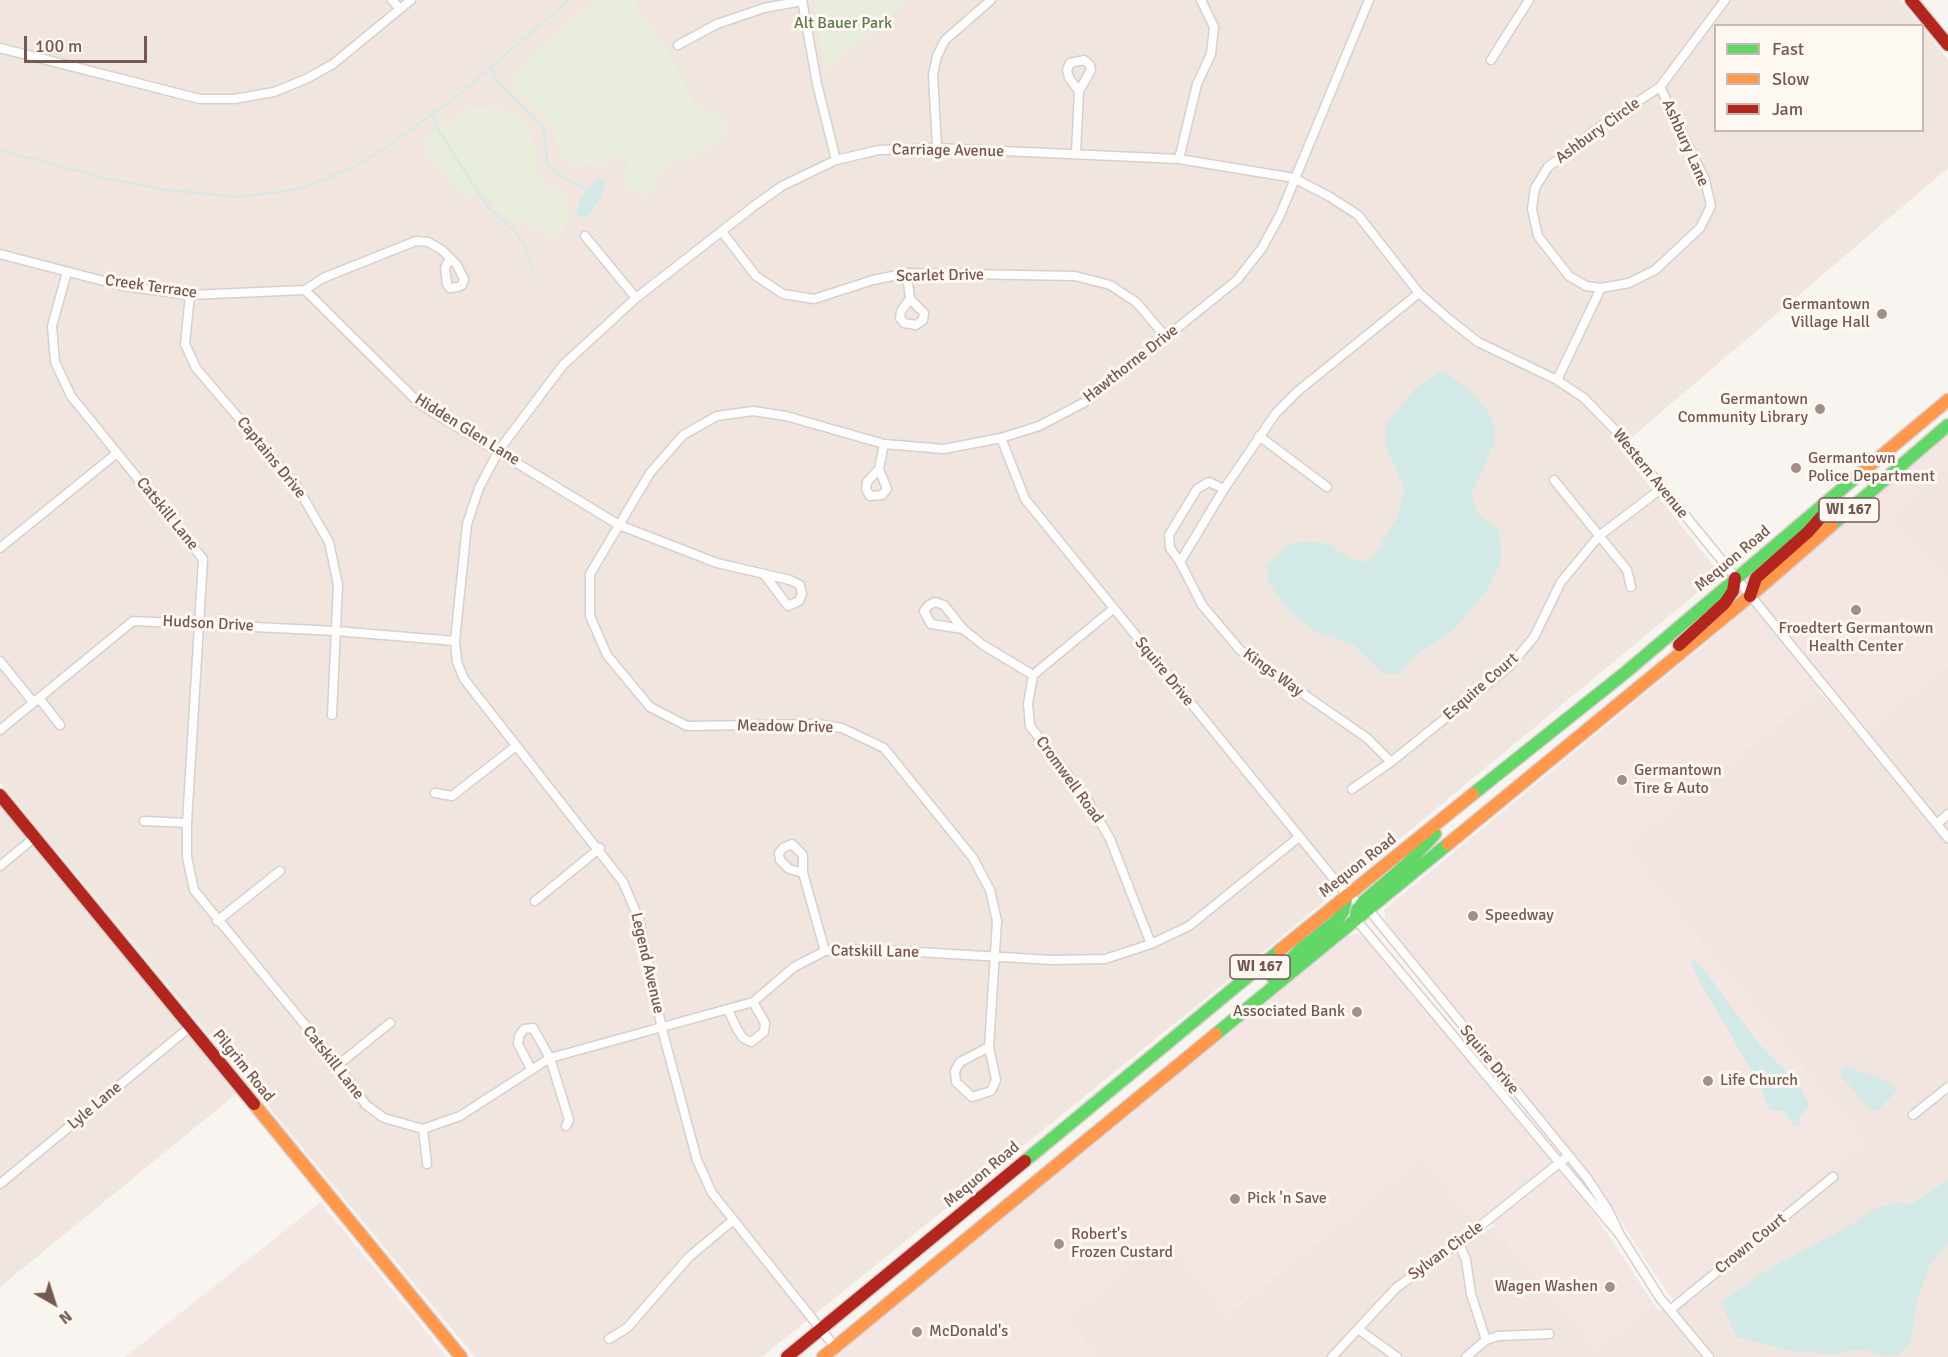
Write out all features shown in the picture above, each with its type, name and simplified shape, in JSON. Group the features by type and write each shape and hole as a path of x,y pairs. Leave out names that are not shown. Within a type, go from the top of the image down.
{"main road":[{"path":"1911,0 1948,45"},
{"name":"Mequon Road","path":"787,1357 1347,896 1621,676 1948,400"},
{"name":"WI 167","path":"1365,908 1634,692 1946,430"},
{"path":"1750,596 1756,578 1808,532 1830,509 1843,488"},
{"path":"1661,669 1680,644 1727,600 1733,591 1735,578"},
{"path":"1621,676 1634,692"},
{"name":"Pilgrim Road","path":"0,795 461,1357"},
{"path":"1355,921 1365,908 1371,893 1409,862 1451,814"},
{"path":"1248,1007 1301,949 1337,920 1343,912 1347,896"},
{"name":"WI 167","path":"823,1357 1355,921"}],"street":[{"path":"392,0 400,9"},
{"path":"0,48 200,99 234,99 274,92 306,80 333,64 411,0"},
{"path":"678,45 717,24 764,8 802,0 817,84 836,160"},
{"path":"937,148 933,75 937,56 945,40 991,0"},
{"path":"1179,159 1197,84 1211,54 1214,27 1201,0"},
{"name":"Hawthorne Drive","path":"619,525 650,473 683,435 717,416 753,411 786,416 884,444 944,449 1001,438 1038,426 1085,402 1238,280 1262,248 1280,216 1369,0"},
{"path":"1491,60 1529,0"},
{"name":"Ashbury Lane","path":"1601,288 1629,283 1655,270 1700,228 1711,206 1705,180 1660,87 1725,0"},
{"name":"Ashbury Circle","path":"1601,288 1586,285 1569,276 1538,236 1532,209 1535,188 1548,168 1602,125 1660,87"},
{"path":"1076,152 1079,91"},
{"name":"Carriage Avenue","path":"499,450 563,365 636,298 782,186 836,160 879,150 937,148 1076,152 1179,159 1294,178"},
{"name":"Western Avenue","path":"1294,178 1358,215 1419,293 1478,342 1557,380 1584,398 1618,433 1948,838"},
{"name":"Scarlet Drive","path":"723,232 756,276 783,294 814,299 873,280 907,273 1075,276 1110,285 1136,302 1166,337"},
{"path":"585,236 636,298"},
{"path":"305,290 323,278 416,241 429,242 450,258"},
{"name":"Creek Terrace","path":"0,254 123,286 190,295 305,290"},
{"name":"Catskill Lane","path":"67,272 52,326 55,362 71,396 203,559 187,822 187,857 194,890 217,921 338,1065 366,1105 384,1118 423,1129 460,1116 550,1058 662,1029 753,1002 795,967 825,951 867,949 1052,960 1105,959 1150,944 1189,926 1299,837"},
{"path":"907,273 910,299"},
{"path":"1557,380 1601,288"},
{"name":"Hidden Glen Lane","path":"305,290 421,405 499,450 619,525 717,563 790,580 800,585 802,594 799,601 788,606 764,574"},
{"path":"1180,562 1259,436 1298,391 1419,293"},
{"name":"Captains Drive","path":"190,295 185,344 196,368 296,485 329,542 338,585 332,715"},
{"path":"1259,436 1327,487"},
{"name":"Squire Drive","path":"1001,438 1025,499 1347,896 1365,908 1568,1156 1598,1194 1620,1235 1670,1310 1709,1357"},
{"path":"879,469 884,444"},
{"name":"Legend Avenue","path":"499,450 479,488 467,524 455,641 457,662 464,679 600,848 623,882 639,918 662,1029 697,1160 712,1193 732,1221 835,1347"},
{"path":"0,548 117,453"},
{"path":"1554,480 1627,570 1631,588"},
{"name":"Kings Way","path":"1224,489 1216,484 1204,483 1197,489 1174,526 1168,543 1202,605 1240,650 1367,738 1391,762"},
{"name":"Esquire Court","path":"1352,789 1391,762 1510,666 1533,637 1561,582 1599,537 1662,488"},
{"name":"Meadow Drive","path":"619,525 590,574 590,616 607,655 650,707 687,726 818,724 842,728 884,748 973,858 990,890 997,921 989,1047 996,1080 991,1091 972,1097 956,1082 955,1071 960,1062 989,1047"},
{"path":"963,629 983,645 1033,675 1113,609"},
{"name":"Hudson Drive","path":"0,730 134,621 336,631 455,641"},
{"path":"0,661 60,725"},
{"name":"Cromwell Road","path":"1033,675 1028,704 1030,726 1088,801 1110,839 1150,944"},
{"path":"435,793 452,796 516,746"},
{"path":"1937,824 1948,814"},
{"path":"144,821 187,822"},
{"path":"0,866 34,838"},
{"path":"535,901 600,848"},
{"path":"217,921 280,870"},
{"path":"803,873 825,951"},
{"name":"Squire Drive","path":"1347,896 1355,921 1620,1235"},
{"path":"728,1010 743,1038 751,1042 764,1032 765,1023 753,1002"},
{"path":"338,1065 390,1023"},
{"name":"Lyle Lane","path":"0,1184 190,1028"},
{"path":"531,1069 518,1044 519,1036 524,1029 533,1028 550,1058 568,1120 566,1126"},
{"path":"1913,1115 1948,1088"},
{"path":"423,1129 427,1164"},
{"name":"Sylvan Circle","path":"1332,1357 1396,1288 1459,1243 1568,1156"},
{"name":"Crown Court","path":"1670,1310 1833,1177"},
{"path":"609,1339 627,1328 689,1257 732,1221"},
{"path":"1459,1243 1486,1340"},
{"path":"1358,1329 1397,1357"},
{"path":"1466,1357 1486,1340 1498,1336 1549,1334"}],"shaded area":[{"path":"0,0 1900,0 1919,24 1714,24 1714,132 1924,132 1924,29 1948,60 1948,168 1619,448 1720,574 1264,951 762,1357 475,1357 0,782"},
{"path":"596,180 606,181 601,197 587,217 579,217 576,213 580,200"},
{"path":"1440,371 1450,375 1470,391 1487,410 1495,428 1494,444 1471,495 1479,515 1499,531 1502,552 1500,564 1488,589 1452,632 1417,654 1399,674 1385,674 1353,645 1314,631 1286,608 1267,580 1268,564 1289,544 1309,541 1328,544 1348,557 1361,562 1368,560 1379,548 1398,515 1405,489 1386,448 1386,424 1414,390"},
{"path":"1948,432 1948,464 1887,517 1948,579 1948,665 1868,729 1827,684 1623,846 1863,1142 1673,1300 1597,1183 1386,922 1384,910 1699,649"},
{"path":"1948,464 1948,579 1887,517"},
{"path":"1948,665 1948,1357 1097,1357 1066,1318 1165,1237 1228,1314 1422,1156 1484,1233 1494,1226 1598,1348 1653,1303 1660,1311 1863,1142 1623,846 1819,691 1858,736"},
{"path":"0,795 241,1090 0,1287"},
{"path":"1357,933 1365,938 1595,1215 1653,1303 1598,1349 1486,1216 1476,1224 1422,1156 1227,1314 1165,1237 1066,1318 1097,1357 835,1357 1346,937"},
{"path":"1694,959 1759,1044 1801,1087 1809,1107 1800,1116 1800,1127 1793,1125 1783,1110 1772,1111 1768,1107 1759,1084 1699,980 1691,962"},
{"path":"1846,1066 1893,1084 1897,1091 1878,1110 1870,1110 1842,1077 1842,1069"},
{"path":"1948,1179 1948,1243 1929,1266 1916,1304 1913,1329 1907,1348 1897,1355 1881,1356 1864,1349 1831,1354 1790,1351 1737,1337 1721,1304 1729,1296 1767,1270 1851,1225 1872,1210 1895,1202 1912,1204"},
{"path":"320,1202 447,1357 125,1357 317,1205"}],"green space":[{"path":"597,0 638,0 634,9 668,49 696,107 719,114 728,127 722,138 698,154 669,163 646,196 628,187 624,179 622,173 629,161 627,155 622,153 602,165 596,162 574,167 569,163 561,154 553,127 513,88 513,77 537,50"},
{"name":"Alt Bauer Park","path":"815,0 910,0 825,69"},
{"path":"470,108 499,109 510,112 522,120 531,133 535,148 537,178 561,193 568,202 565,229 558,235 547,235 527,223 506,219 487,197 470,195 465,199 429,155 423,143 430,134"}],"waterway":[{"path":"0,150 108,179 168,190 238,197 300,189 349,169 383,150 461,93 569,0"},
{"path":"492,66 495,79 544,129 547,161 554,172 587,190"},
{"path":"432,114 439,131 487,206 515,232 524,245 534,273"}],"traffic: fast":[{"path":"1832,525 1948,425"},
{"path":"1473,794 1626,672 1862,472"},
{"path":"1355,920 1357,910 1363,902 1409,862 1435,834"},
{"path":"1216,1034 1448,844"},
{"path":"1273,978 1301,949 1337,920 1343,912 1347,895"},
{"path":"1025,1161 1280,950"}],"traffic: slow":[{"path":"1862,472 1948,400"},
{"path":"1448,844 1750,596 1832,525"},
{"path":"1280,950 1473,794"},
{"path":"823,1357 1216,1034"},
{"path":"254,1104 461,1357"}],"traffic: jam":[{"path":"1911,0 1948,45"},
{"path":"1750,596 1756,578 1808,532 1832,505"},
{"path":"1679,645 1725,603 1733,591 1735,578"},
{"path":"0,795 254,1104"},
{"path":"787,1357 1025,1161"}],"place":[{"name":"Germantown Village Hall","path":"1882,314"},
{"name":"Germantown Community Library","path":"1820,409"},
{"name":"Germantown Police Department","path":"1796,468"},
{"name":"Froedtert Germantown Health Center","path":"1856,610"},
{"name":"Germantown Tire & Auto","path":"1622,780"},
{"name":"Speedway","path":"1473,916"},
{"name":"Associated Bank","path":"1357,1012"},
{"name":"Life Church","path":"1708,1081"},
{"name":"Pick 'n Save","path":"1235,1199"},
{"name":"Robert's Frozen Custard","path":"1059,1244"},
{"name":"Wagen Washen","path":"1610,1287"},
{"name":"McDonald's","path":"917,1332"}]}
